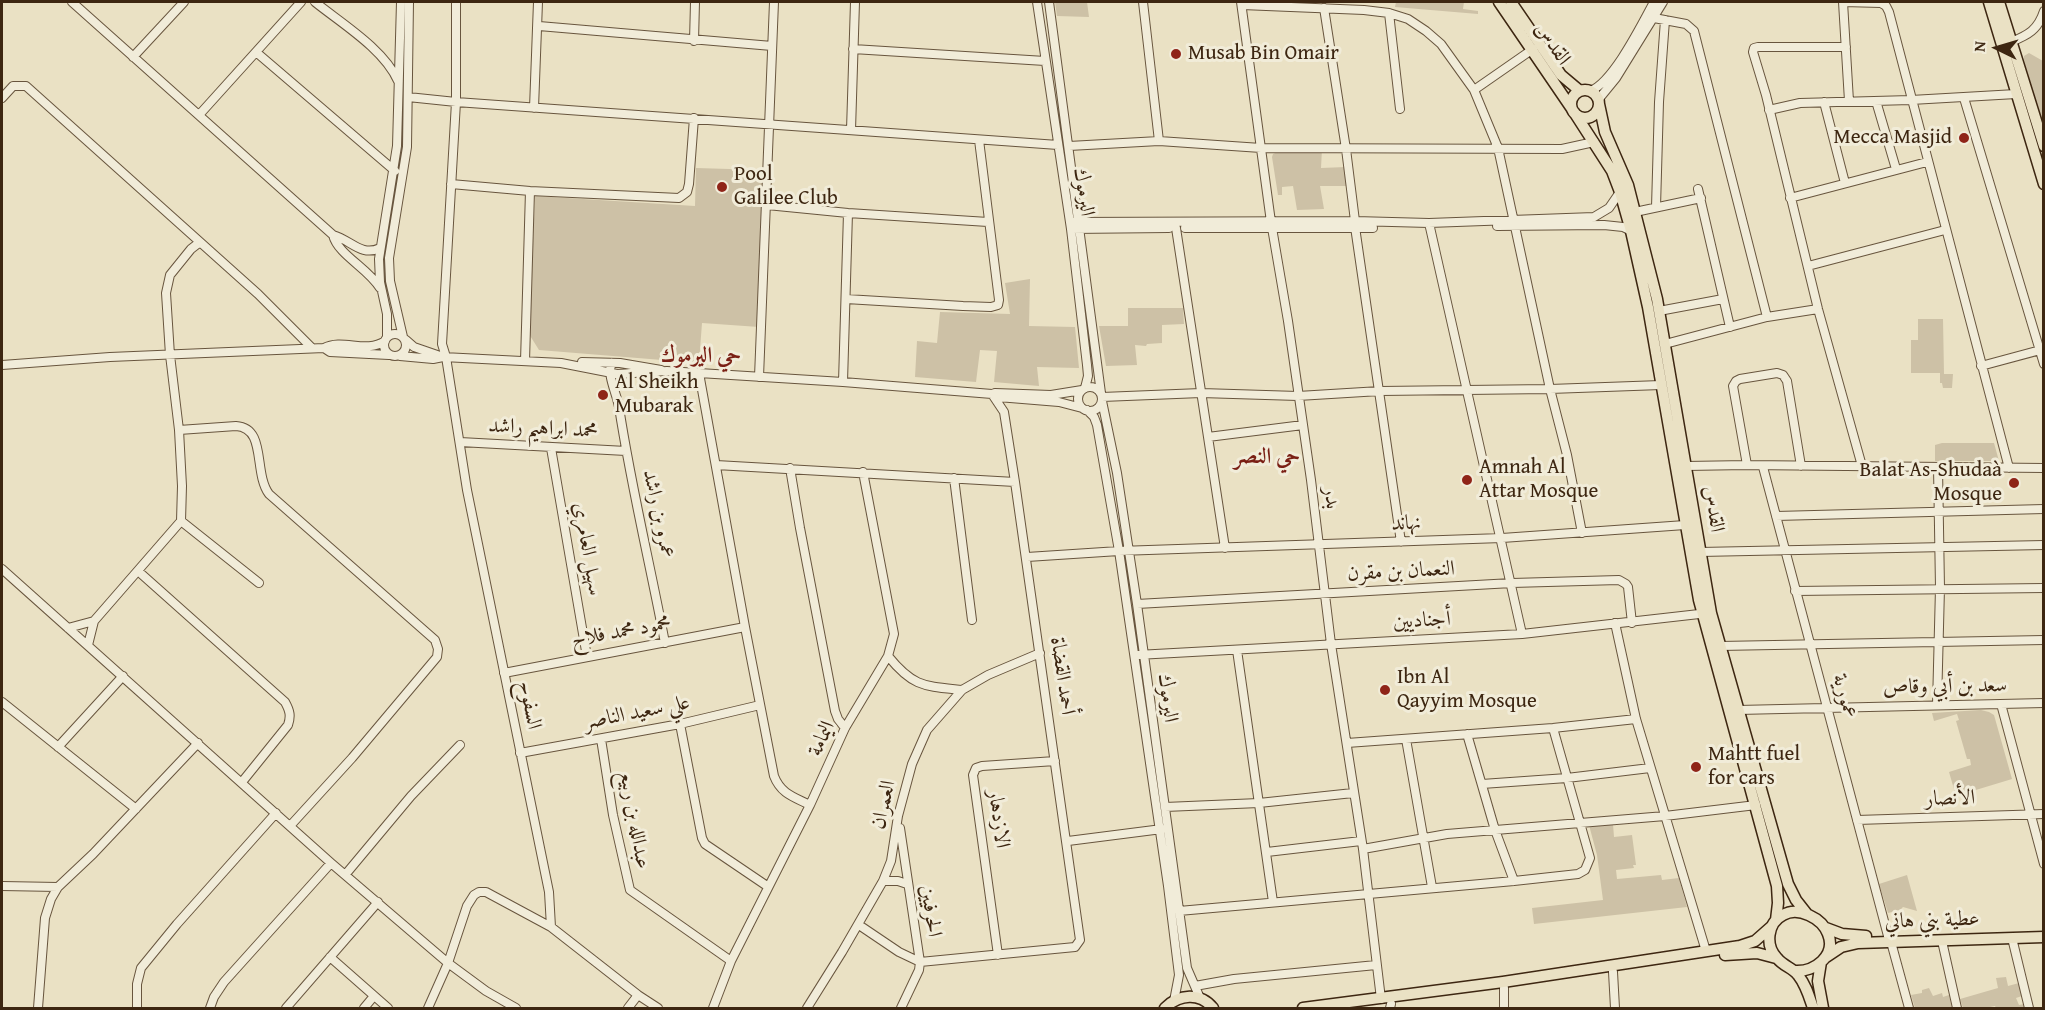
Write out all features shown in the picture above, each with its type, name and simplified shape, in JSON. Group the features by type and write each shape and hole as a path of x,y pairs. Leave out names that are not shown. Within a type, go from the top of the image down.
{"main road":[{"name":"القدس","path":"1499,2 1594,142 1612,171 1620,192 1648,307 1685,525 1777,886 1778,903 1774,923"},
{"name":"القدس","path":"1511,2 1562,75 1585,91"},
{"path":"1989,2 2043,184"},
{"path":"1999,2 2043,146"},
{"path":"1585,91 1598,102 1595,113 1587,118 1573,111 1572,100 1585,91"},
{"name":"القدس","path":"1598,102 1605,132 1622,169 1635,212 1659,311 1700,552 1707,614 1720,646 1788,884 1796,900 1807,914"},
{"path":"1303,1008 1387,1004 1748,944 1761,937 1774,923 1790,912 1807,914 1826,928 1851,936 1890,939 2043,932"},
{"path":"1774,923 1770,933 1770,946 1776,958"},
{"path":"1823,1008 1818,981 1823,959 1830,946 1826,928"},
{"name":"عطية بني هاني","path":"1823,959 1840,947 1849,944 1890,939 1942,941 2043,937"},
{"path":"1359,1008 1750,953 1776,958 1795,971 1805,987 1813,1008"},
{"path":"1795,971 1809,970 1823,959"},
{"path":"1167,1006 1180,997 1210,1005"}],"street":[{"path":"72,2 333,235 345,239 362,251 374,251 380,248"},
{"path":"133,57 184,2"},
{"path":"199,115 301,2"},
{"path":"315,2 382,57 392,69 399,83"},
{"path":"389,355 384,348 387,314 379,270 380,248 398,146 401,2"},
{"path":"400,356 406,349 405,338 390,280 389,258 406,160 410,2"},
{"name":"السفوح","path":"456,2 456,102 441,337 467,490 549,892 551,927"},
{"path":"534,108 539,26 538,2"},
{"path":"694,41 695,2"},
{"path":"759,377 774,2"},
{"path":"851,130 855,2"},
{"name":"اليرموك","path":"1037,2 1058,145 1075,225 1137,604 1138,654 1163,829 1178,963 1179,982 1167,1006"},
{"path":"1048,2 1069,146 1075,225"},
{"path":"1143,2 1159,141"},
{"path":"1585,91 1597,89 1607,79 1654,2"},
{"path":"1598,102 1663,2"},
{"path":"1849,101 1843,2 1874,2 1886,6 2009,468"},
{"path":"1242,3 1364,9 1408,19 1441,44 1474,90 1498,148 1550,389 1567,455 1582,533"},
{"name":"بدر","path":"1242,3 1272,225 1303,425 1331,644 1362,845 1376,965 1387,1004"},
{"path":"1324,8 1401,542"},
{"path":"1389,13 1400,110"},
{"path":"2011,42 2031,33 2043,14"},
{"path":"1654,18 1686,24 1692,27 1695,33 1767,317"},
{"path":"1656,207 1659,102 1665,20"},
{"path":"539,26 772,46"},
{"path":"1846,46 1754,48 1818,309 1862,466"},
{"path":"853,49 1045,61"},
{"path":"1474,90 1533,49"},
{"path":"256,52 395,171"},
{"path":"382,57 391,57 400,53"},
{"path":"2,98 13,86 17,84 26,86 258,294 312,348"},
{"path":"1769,110 1800,103 1964,98 2016,94"},
{"path":"408,97 1058,145"},
{"path":"1964,98 2042,349 2043,364"},
{"path":"1876,101 1896,169"},
{"path":"1824,102 1845,183"},
{"path":"451,184 530,191 669,198 684,196 689,184 694,118"},
{"path":"846,299 963,306 998,305 979,140"},
{"path":"1069,146 1159,141 1261,148 1562,149 1594,142"},
{"path":"1791,198 1927,162"},
{"path":"525,361 530,191"},
{"path":"1075,225 1430,226 1514,222 1594,217 1610,208 1620,192"},
{"path":"1635,212 1699,194 1730,327"},
{"path":"767,205 988,222"},
{"path":"843,382 848,213"},
{"path":"1514,222 1604,225 1623,227 1631,231"},
{"path":"1075,225 1176,228 1272,225"},
{"name":"اليرموك","path":"1075,225 1088,376 1084,389"},
{"path":"1430,226 1522,634"},
{"path":"1176,228 1225,548"},
{"path":"1808,266 1945,230"},
{"path":"333,235 338,246 369,273 382,293"},
{"path":"88,645 94,621 181,521 179,430 166,302 167,284 176,266 200,242"},
{"path":"1659,311 1723,299"},
{"path":"1665,344 1767,317 1818,309"},
{"path":"2,365 324,348 331,345 373,346 395,333 405,338 414,347 444,357"},
{"path":"324,348 330,351 434,359 444,357 561,363 616,363 667,371 843,382 992,394 998,397 1051,395 1093,387 1102,397"},
{"path":"1981,366 2042,349"},
{"path":"561,363 621,374 667,371"},
{"path":"610,373 616,363"},
{"name":"عمرو بن راشد","path":"616,363 621,374 617,393"},
{"name":"عمرو بن راشد","path":"610,373 617,393 626,451 666,643"},
{"path":"699,373 774,776 783,791 810,805"},
{"path":"1747,465 1733,386 1740,379 1777,373 1783,375 1787,381 1801,466"},
{"path":"1102,397 1201,393 1298,396 1380,391 1661,385"},
{"path":"1084,389 1079,401 1085,409"},
{"name":"أحمد القضاة","path":"992,394 1004,412 1068,841 1080,940 1079,945 1075,947 998,955"},
{"path":"1012,395 1059,402 1085,409 1097,408 1102,397"},
{"path":"1004,412 1012,395"},
{"name":"اليرموك","path":"1085,409 1096,421 1165,807 1163,829 1179,911 1187,968 1195,986 1210,1005"},
{"path":"1208,437 1303,425"},
{"path":"179,430 236,426 251,432 255,438 262,480 269,494 435,640 438,649 437,657 402,699 290,826"},
{"name":"محمد ابراهيم راشد","path":"459,442 626,451"},
{"name":"سهيل العامري","path":"551,448 587,657"},
{"path":"716,465 1015,482"},
{"path":"1686,466 2043,468"},
{"name":"عمورية","path":"1763,467 1909,1008"},
{"path":"1937,705 1940,588 1938,467"},
{"path":"790,468 835,711 845,728"},
{"name":"اليمامة","path":"713,1008 731,961 810,805 845,728 888,656 894,634 863,472"},
{"path":"954,478 972,620"},
{"path":"1776,516 2043,509"},
{"path":"181,521 259,584"},
{"name":"نهاند","path":"1027,557 1119,551 1502,538 1685,525"},
{"path":"1700,552 2043,545"},
{"path":"2,569 331,863 448,963 486,991 516,1008"},
{"path":"138,571 285,702 288,708 290,716 288,725 242,782"},
{"name":"النعمان بن مقرن","path":"1137,604 1512,583 1619,580 1628,587 1632,623"},
{"path":"1795,591 2043,588"},
{"name":"أجناديين","path":"1138,654 1522,634 1707,614"},
{"path":"68,628 94,621"},
{"path":"1615,623 1636,719 1706,951"},
{"name":"محمود محمد فلاح","path":"504,673 745,627"},
{"path":"1720,646 2043,640"},
{"path":"1237,650 1273,902"},
{"name":"العمران","path":"807,1008 859,925 883,881 891,861 898,816 912,764 927,730 962,690 988,675 1040,653"},
{"path":"888,656 905,675 917,683 930,687 962,690"},
{"path":"58,747 123,676"},
{"path":"2,703 136,809"},
{"name":"سعد بن أبي وقاص","path":"1738,710 2043,703"},
{"path":"2001,704 2032,814 2043,864"},
{"name":"علي سعيد الناصر","path":"520,753 680,724 760,705"},
{"path":"1347,743 1553,728 1636,719"},
{"path":"680,724 705,844 767,886"},
{"path":"1179,911 1569,876 1585,870 1590,858 1553,728"},
{"path":"1467,734 1514,881"},
{"name":"عبدالله بن ربيع","path":"601,739 613,815 630,890 640,900 731,961"},
{"path":"1406,739 1432,887"},
{"path":"38,1008 45,918 58,887 93,854 198,743"},
{"path":"345,875 411,796 460,745"},
{"name":"الازدهار","path":"998,955 973,775 975,768 1055,761"},
{"path":"1482,784 1567,778 1650,768"},
{"path":"1165,807 1259,803 1353,793"},
{"path":"1267,852 1665,816 1756,805"},
{"path":"137,1008 137,984 141,968 276,813"},
{"name":"الأنصار","path":"1857,820 2043,814"},
{"name":"الحرفيين","path":"898,816 920,962 919,970 902,1008"},
{"path":"1068,841 1163,829"},
{"path":"210,1008 224,982 331,863"},
{"path":"883,881 898,881 907,884"},
{"path":"2,885 58,887"},
{"path":"428,1008 448,963 467,906 474,895 479,892 486,892 551,927 658,1008"},
{"path":"286,1008 378,902"},
{"path":"859,925 900,952 920,962 998,955"},
{"path":"2012,939 2029,1008"},
{"path":"1942,941 1957,1008"},
{"path":"330,957 388,1008"},
{"path":"1195,986 1234,979 1376,965"},
{"path":"1613,972 1616,1008"},
{"path":"1504,988 1504,1008"},
{"path":"628,1008 638,995"},
{"path":"364,1008 374,996"}],"shaded area":[{"path":"1055,2 1087,2 1089,17 1057,16"},
{"path":"1396,2 1464,2 1463,9 1478,11 1478,14 1395,7"},
{"path":"2029,53 2043,61 2043,119 2040,119 2024,60 2024,56"},
{"path":"1284,149 1322,149 1321,168 1346,167 1347,186 1320,186 1324,209 1297,210 1293,186 1282,187 1282,195 1278,195 1272,157 1273,154"},
{"path":"696,168 763,170 759,327 702,323 699,363 539,350 529,334 535,196 695,206"},
{"path":"1030,279 1029,326 1075,327 1079,368 1037,367 1039,386 994,382 997,351 980,350 976,382 915,377 917,341 937,343 940,312 1010,314 1005,283"},
{"path":"1128,308 1183,308 1184,324 1162,325 1162,343 1146,346 1135,345 1137,365 1106,366 1099,326 1128,326"},
{"path":"1918,319 1943,319 1944,374 1953,374 1952,388 1943,388 1940,383 1940,373 1911,373 1911,340 1918,340"},
{"path":"1994,443 1999,461 1935,461 1935,445"},
{"path":"1981,710 1994,715 2012,779 1956,796 1949,772 1971,765 1970,759 1967,759 1956,721 1959,720 1957,714 1934,721 1932,713"},
{"path":"1613,824 1614,837 1632,835 1636,865 1633,865 1634,868 1616,870 1617,879 1661,875 1662,880 1679,878 1687,907 1534,924 1532,908 1603,900 1597,855 1589,825"},
{"path":"1907,875 1917,911 1903,907 1888,913 1879,884"},
{"path":"2006,977 2008,986 2019,983 2022,996 2016,998 2019,1005 2024,1004 2025,1008 1996,1008 1995,1006 1963,1008 1960,999 1998,988 1996,978"},
{"path":"1929,988 1933,996 1942,993 1943,997 1949,995 1952,1008 1915,1008 1911,995 1922,993 1922,990"}],"place":[{"name":"Musab Bin Omair","path":"1176,54"},
{"name":"Mecca Masjid","path":"1964,138"},
{"name":"Pool Galilee Club","path":"722,187"},
{"name":"Al Sheikh Mubarak","path":"603,395"},
{"name":"Amnah Al Attar Mosque","path":"1467,480"},
{"name":"Balat As-Shudaà Mosque","path":"2014,483"},
{"name":"Ibn Al Qayyim Mosque","path":"1385,690"},
{"name":"Mahtt fuel for cars","path":"1696,767"}],"district":[{"name":"حي اليرموك","path":"701,356"},
{"name":"حي النصر","path":"1267,457"}]}
